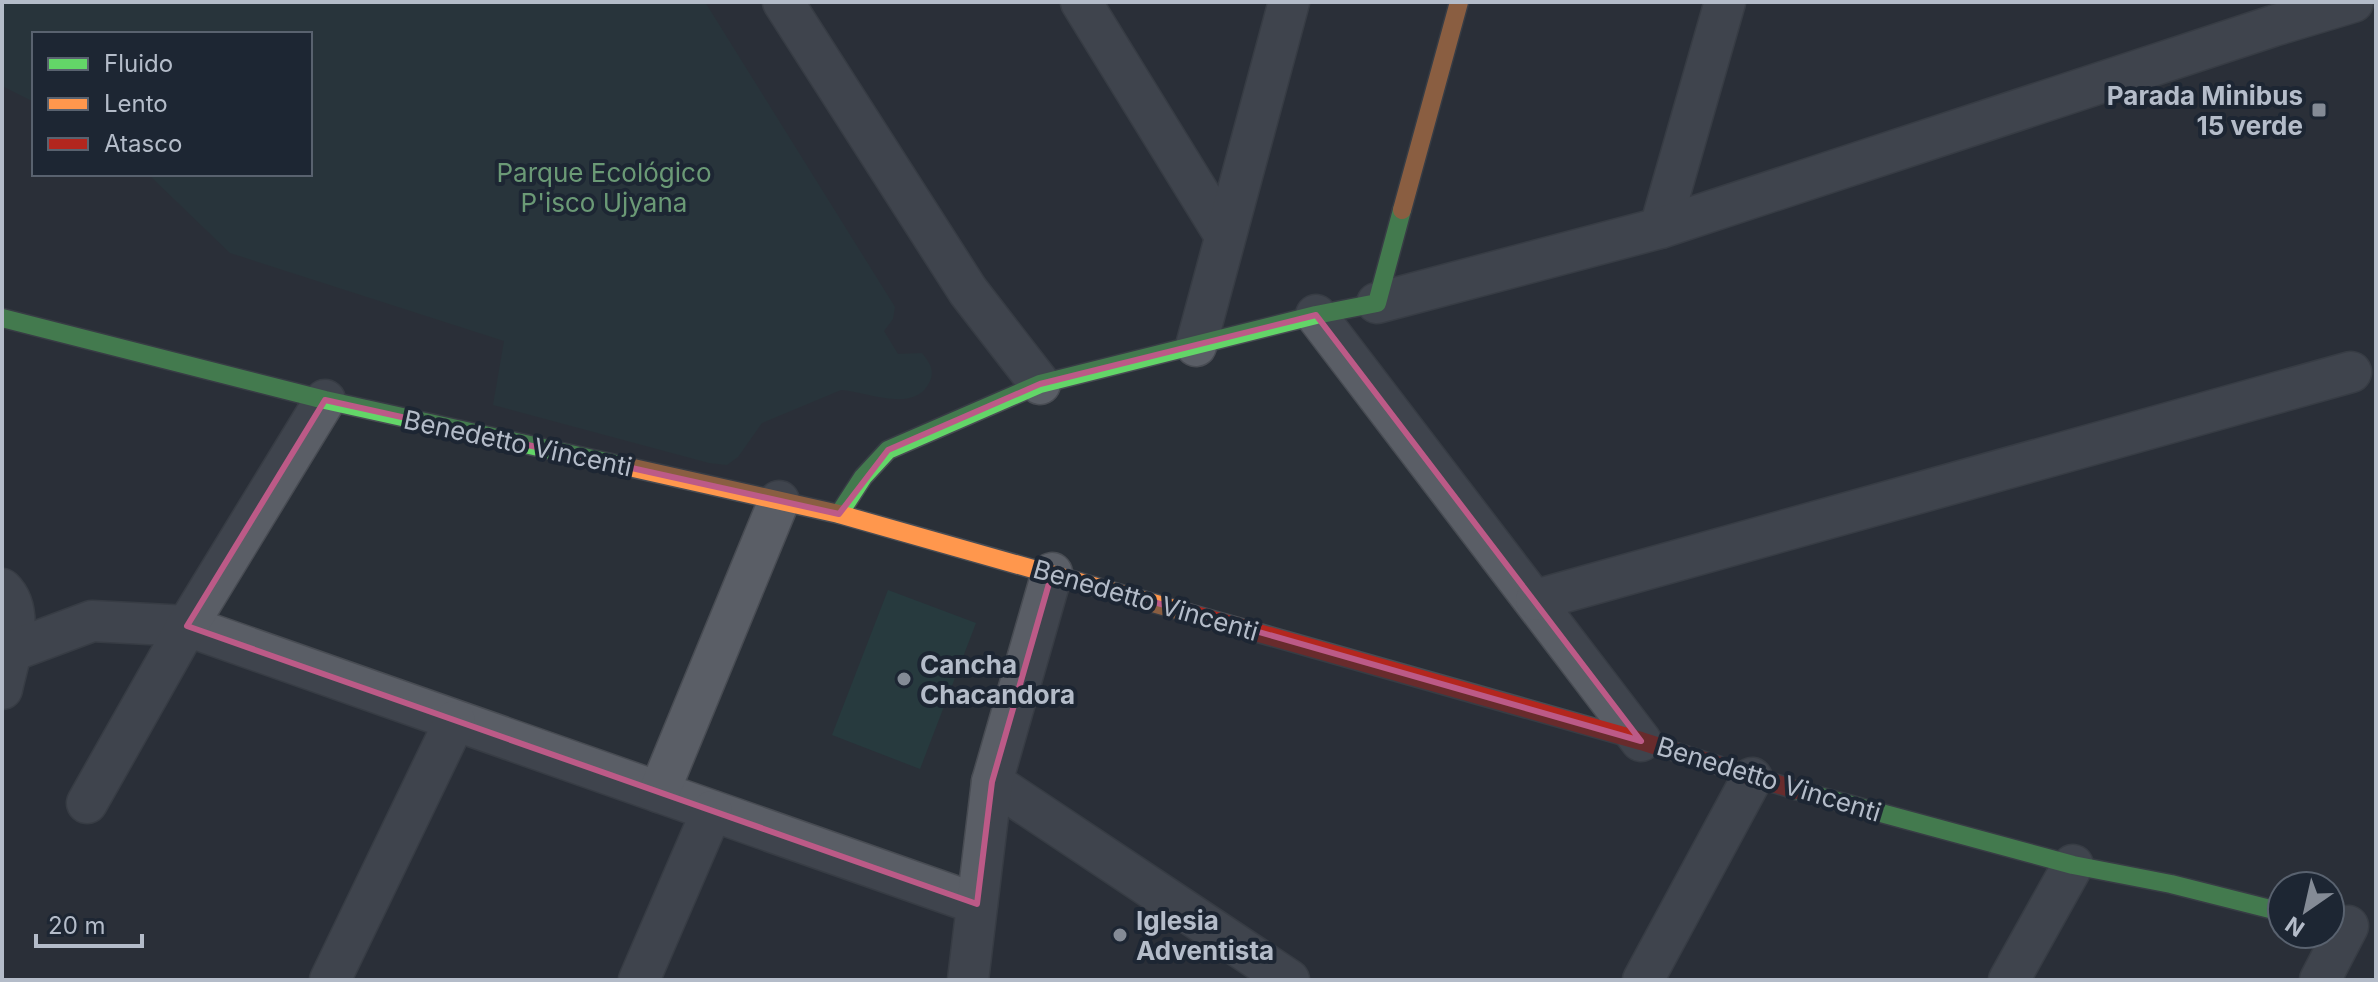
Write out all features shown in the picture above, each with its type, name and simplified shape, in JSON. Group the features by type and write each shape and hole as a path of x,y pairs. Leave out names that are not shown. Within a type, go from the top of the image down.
{"street":[{"path":"783,2 968,291 1040,384"},
{"path":"1081,2 1224,234"},
{"path":"1196,346 1289,2"},
{"path":"1377,303 1459,2"},
{"path":"1660,228 1725,2"},
{"path":"839,514 863,477 888,450 1040,384 1316,315 1377,303 1660,228 2353,2"},
{"path":"1316,315 1641,741"},
{"name":"Benedetto Vincenti","path":"2,318 325,400 839,514 1641,741 1752,778 2073,865 2171,884 2266,908"},
{"path":"1536,600 2351,372"},
{"path":"87,803 187,626 325,400"},
{"path":"659,792 779,501"},
{"path":"968,980 992,782 1052,573"},
{"path":"2,589 11,598 16,620 6,670"},
{"path":"6,670 92,621 187,626 977,904"},
{"path":"330,980 455,721"},
{"path":"1643,980 1752,778"},
{"path":"992,782 1289,980"},
{"path":"639,980 712,811"},
{"path":"2009,980 2073,865"},
{"path":"2320,980 2351,926"}],"highlighted area":[{"path":"1316,315 1641,741 1052,573 992,782 977,904 187,626 325,400 839,514 888,450 1040,384"}],"green space":[{"name":"Parque Ecológico P'isco Ujyana","path":"2,2 705,2 895,307 893,319 884,331 898,354 922,353 932,370 930,381 923,391 902,399 841,390 762,423 738,457 727,465 709,463 493,405 504,341 230,253 150,176 312,176 312,32 32,32 32,101 2,86"},
{"name":"Cancha Chacandora","path":"888,590 976,623 920,769 832,735"}],"traffic: fast":[{"path":"839,514 863,477 888,450 1040,384 1316,315 1377,303 1402,210"},
{"path":"2,318 325,400 620,465"},
{"path":"1796,790 2073,865 2171,884 2266,908"}],"traffic: slow":[{"path":"1402,210 1459,2"},
{"path":"620,465 839,514 1188,613"}],"traffic: jam":[{"path":"1188,613 1641,741 1796,790"}],"place":[{"name":"Parada Minibus 15 verde","path":"2319,110"},
{"name":"Cancha Chacandora","path":"904,679"},
{"name":"Iglesia Adventista","path":"1120,935"}]}
